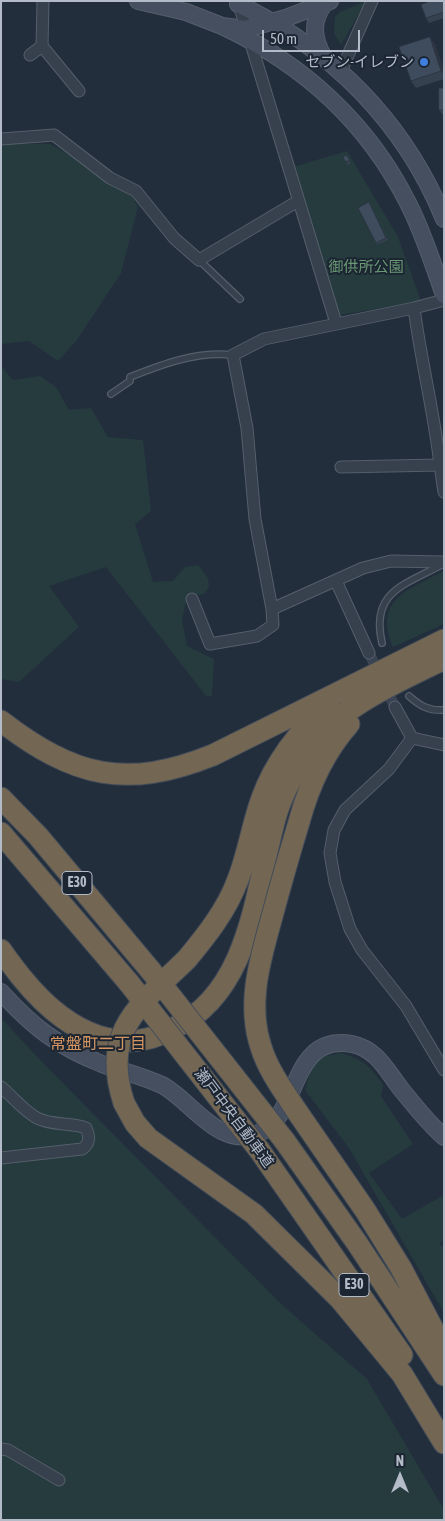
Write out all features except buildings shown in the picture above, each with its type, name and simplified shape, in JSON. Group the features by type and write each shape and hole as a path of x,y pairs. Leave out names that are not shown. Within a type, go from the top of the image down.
{"highway":[{"path":"1,721 44,752 63,761 104,772 127,775 150,774 170,770 213,755 444,640"},
{"path":"1,950 21,979 36,995 56,1013 96,1036 116,1041 134,1042 155,1038 180,1025 204,1009 217,994 240,953 252,916 275,817 283,796 308,749 339,719 374,695 444,659"},
{"path":"349,687 312,720 286,751 262,799 237,883 220,914 187,959 134,1012 121,1032 116,1058 117,1082 124,1103 134,1123 148,1138 254,1214 340,1299 402,1374 444,1443"},
{"path":"374,695 342,731 314,776 262,950 256,976 254,1002 260,1047 271,1072 360,1202 401,1268 444,1350"},
{"name":"瀬戸中央自動車道","path":"1,798 38,836 151,971 284,1140 357,1244 444,1375"},
{"name":"瀬戸中央自動車道","path":"1,833 129,982 260,1151 402,1354 444,1421"}],"main road":[{"path":"138,1 186,12 246,33 305,75 328,95 365,134 396,180 421,231 444,295"},
{"path":"236,2 281,23 341,71 365,94 392,126 419,169 444,219"},
{"path":"236,2 272,10 300,2"},
{"path":"281,23 300,2"},
{"path":"246,33 281,23 328,2"},
{"path":"324,57 315,37 314,28 318,11 328,2"},
{"path":"281,23 289,48 305,75"},
{"path":"1,992 42,1033 101,1063 163,1086 223,1132 247,1136 258,1134 268,1128 277,1119 305,1064 315,1053 326,1046 339,1043 366,1049 378,1058 400,1088 444,1137"}],"street":[{"path":"43,1 42,46 79,91"},
{"path":"341,71 372,1"},
{"path":"236,2 336,323"},
{"path":"30,55 42,46"},
{"path":"1,139 54,135 110,178 136,191 174,238 198,260 298,201"},
{"path":"192,599 210,644 257,636 272,625 272,608 255,519 247,428 233,355 264,338 414,308 444,300"},
{"path":"414,308 420,350 436,428 444,492"},
{"path":"341,466 442,465"},
{"path":"272,608 336,582 363,568 391,561 444,563"},
{"path":"336,582 369,653"},
{"path":"395,707 412,738 444,745"},
{"path":"412,738 389,770 346,810 334,830 330,853 335,882 350,930 362,950 406,1006 444,1070"},
{"path":"1,1087 37,1118 86,1128 89,1139 86,1147 82,1150 1,1158"},
{"path":"1,1448 8,1450 59,1480"}],"lane":[{"path":"198,260 240,299"},
{"path":"111,394 130,381 130,377 174,361 199,356 233,355"},
{"path":"382,642 378,625 380,611 385,599 394,591 444,563"},
{"path":"409,696 420,706 433,710 444,710"}],"green space":[{"path":"366,1 341,45 334,33 335,17 340,12"},
{"path":"1,144 50,144 127,186 138,207 121,273 77,340 58,361 29,341 1,344"},
{"name":"御供所公園","path":"347,151 398,237 421,301 340,315 293,167"},
{"path":"1,366 13,380 40,376 56,387 69,410 91,408 108,437 143,440 151,511 135,524 153,582 173,581 185,567 198,565 208,578 209,587 204,594 187,597 182,620 187,646 214,659 212,696 206,696 106,567 49,586 79,627 19,682 1,679"},
{"path":"444,571 444,624 393,647 388,631 387,618 397,598 418,584"},
{"path":"1,1018 281,1304 367,1379 444,1510 444,1520 1,1520"},
{"path":"341,1053 366,1064 374,1073 383,1085 381,1096 413,1144 369,1173 402,1219 444,1195 444,1240 439,1243 444,1248 444,1313 349,1148 305,1090 310,1072 320,1057"}],"tunnel":[{"path":"369,653 395,707"}],"place":[{"name":"セブン-イレブン","path":"424,62"}],"district":[{"name":"常盤町二丁目","path":"98,1044"}]}
